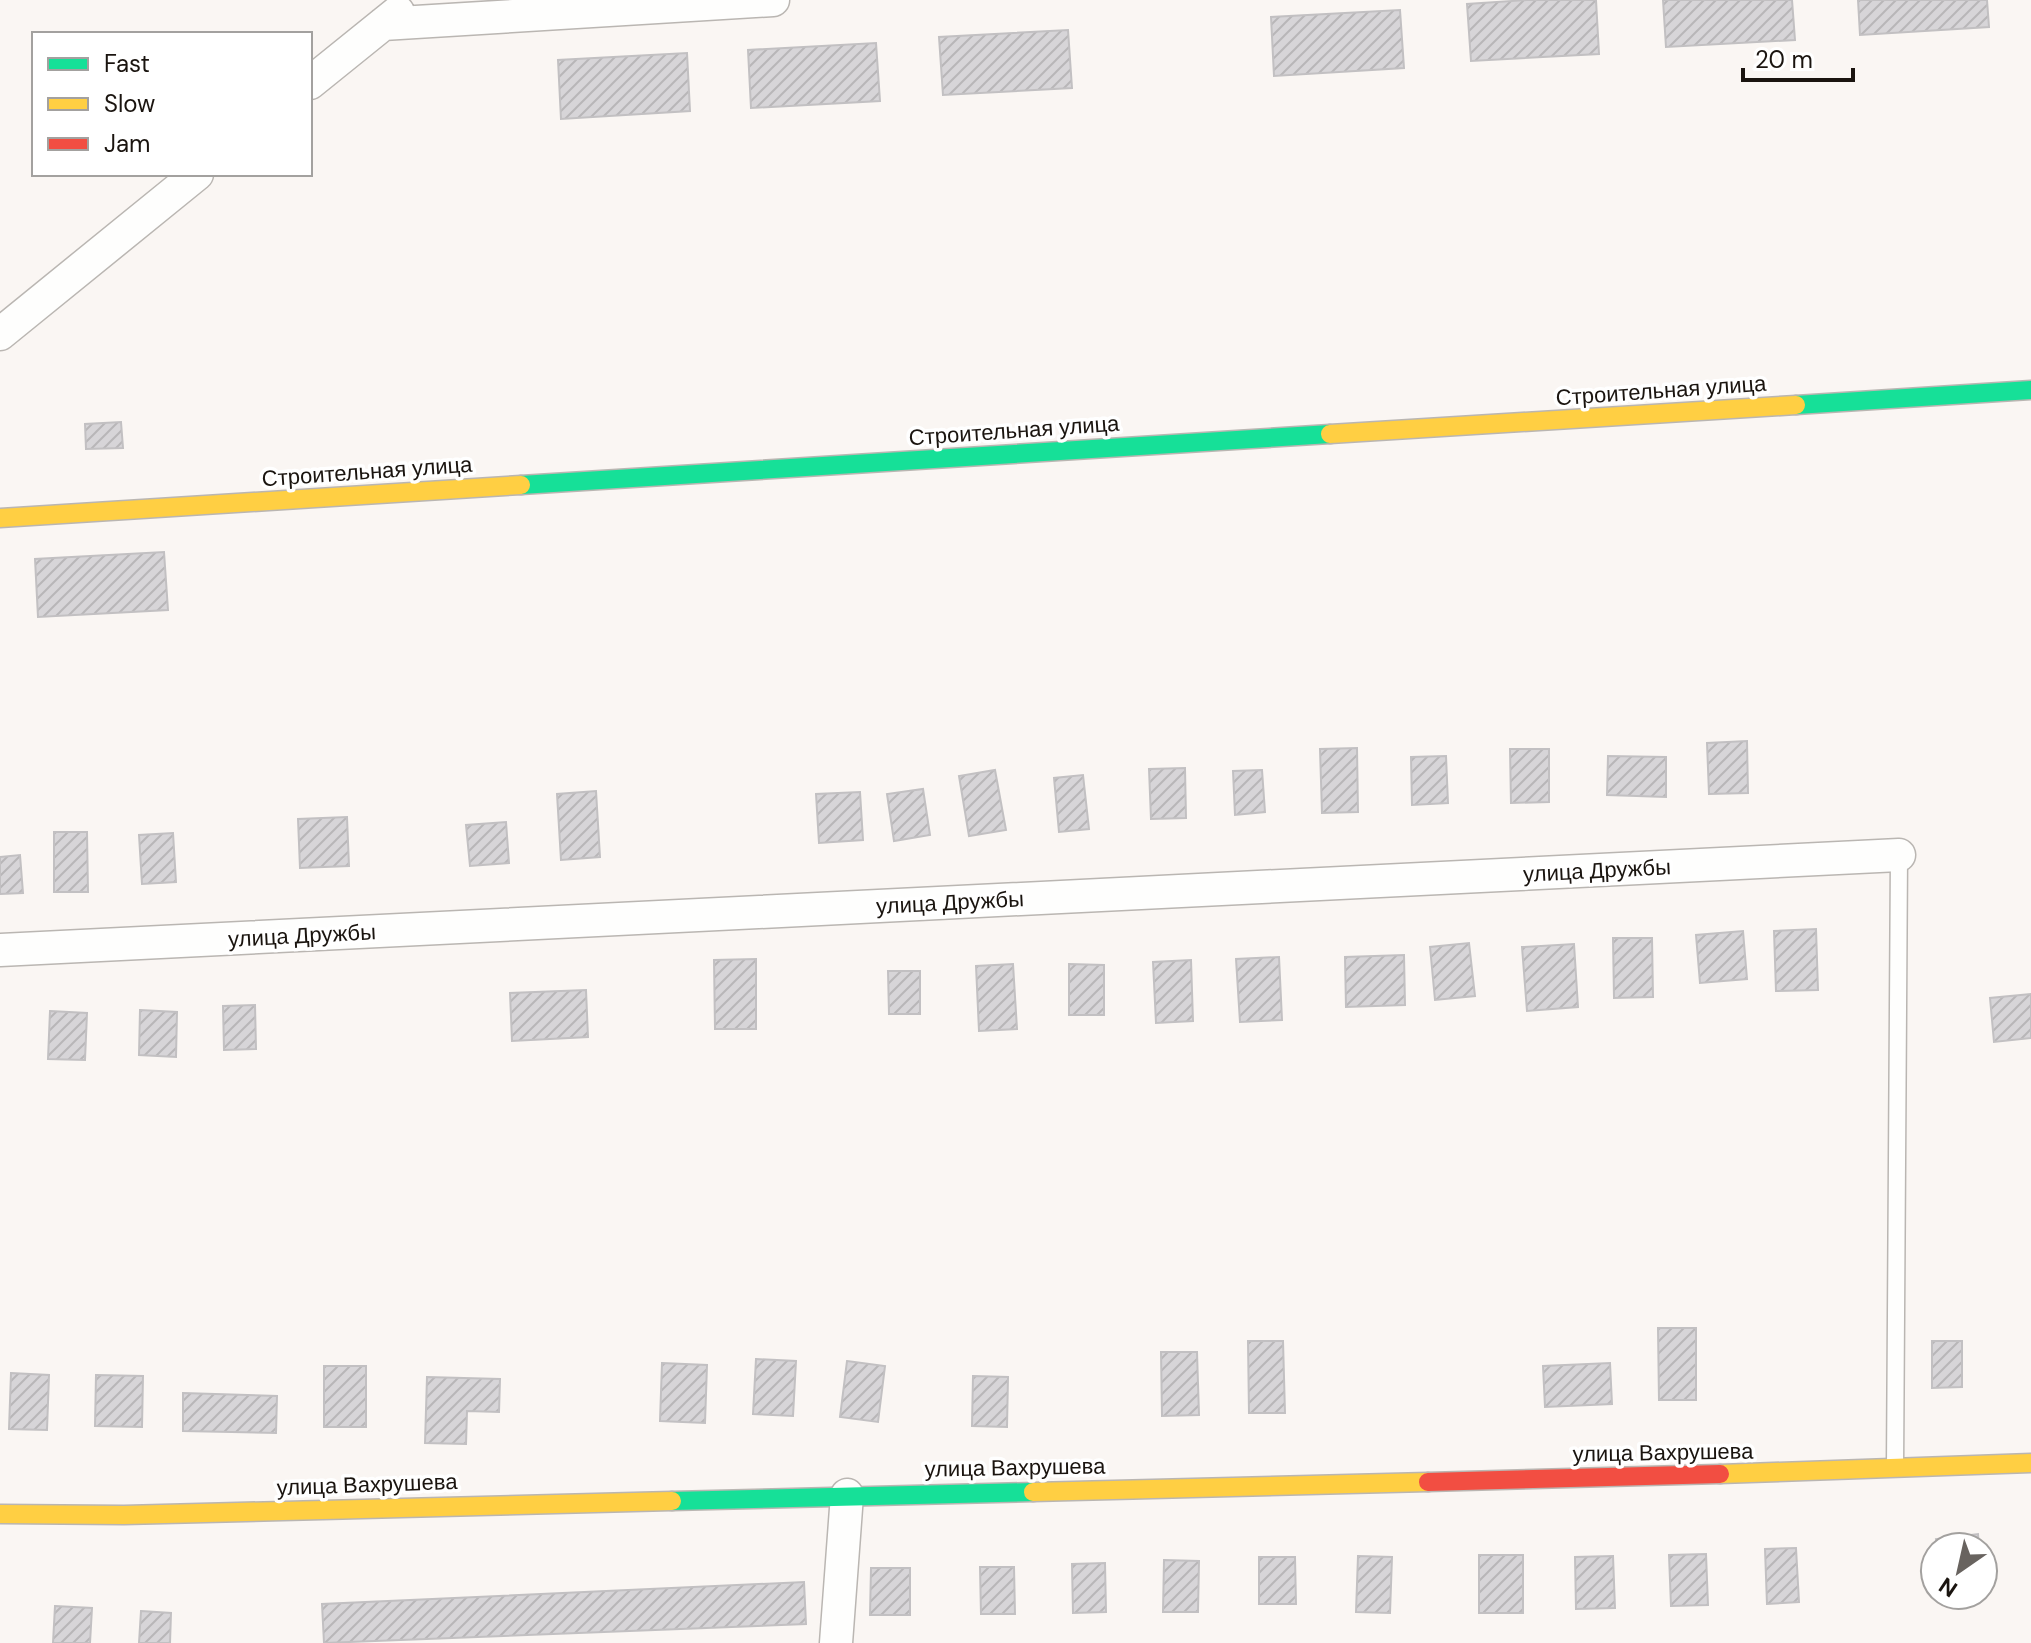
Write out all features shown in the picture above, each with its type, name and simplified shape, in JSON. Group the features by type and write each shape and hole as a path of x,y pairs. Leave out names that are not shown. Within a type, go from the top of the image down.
{"street":[{"path":"312,81 412,0"},
{"path":"383,24 773,0"},
{"path":"0,334 195,176"},
{"name":"Строительная улица","path":"0,518 2031,390"},
{"name":"улица Дружбы","path":"0,950 1899,855"},
{"name":"улица Вахрушева","path":"0,1514 124,1515 1895,1470 2031,1463"},
{"path":"836,1643 847,1495"}],"lane":[{"path":"1895,1470 1899,855"}],"building":[{"path":"1596,0 1599,54 1471,61 1467,4"},
{"path":"1663,0 1792,0 1795,40 1666,47"},
{"path":"1858,0 1987,0 1989,27 1860,35"},
{"path":"1400,10 1404,68 1274,76 1271,17"},
{"path":"1068,30 1072,88 943,95 939,37"},
{"path":"876,43 880,101 751,108 748,50"},
{"path":"687,53 690,111 561,119 558,60"},
{"path":"121,422 123,448 86,449 85,424"},
{"path":"164,552 168,610 38,617 35,559"},
{"path":"1747,741 1748,793 1709,794 1707,743"},
{"path":"1357,748 1358,812 1322,813 1320,749"},
{"path":"1510,749 1549,749 1549,802 1511,803"},
{"path":"1446,756 1448,803 1412,805 1411,757"},
{"path":"1608,756 1666,757 1666,797 1607,795"},
{"path":"1185,768 1186,818 1151,819 1149,769"},
{"path":"995,770 1006,830 969,836 959,776"},
{"path":"1262,770 1265,812 1235,815 1233,771"},
{"path":"1083,775 1089,829 1059,832 1054,778"},
{"path":"923,789 930,835 894,841 887,794"},
{"path":"596,791 600,857 561,860 557,794"},
{"path":"860,792 863,840 819,843 816,794"},
{"path":"347,817 349,866 300,868 298,819"},
{"path":"506,822 509,863 470,866 466,825"},
{"path":"54,832 87,832 88,892 54,892"},
{"path":"173,833 176,882 142,884 139,835"},
{"path":"20,855 23,893 0,894 0,857"},
{"path":"1816,929 1818,990 1776,991 1774,931"},
{"path":"1743,931 1747,979 1700,983 1696,935"},
{"path":"1613,938 1652,938 1653,997 1614,998"},
{"path":"1469,943 1475,996 1435,1000 1430,947"},
{"path":"1574,944 1578,1007 1527,1011 1522,947"},
{"path":"1404,955 1405,1005 1346,1007 1345,957"},
{"path":"1279,957 1282,1020 1240,1022 1236,959"},
{"path":"756,959 756,1029 715,1029 714,960"},
{"path":"1191,960 1193,1021 1156,1023 1153,962"},
{"path":"1013,964 1017,1029 979,1031 976,966"},
{"path":"1069,964 1104,965 1104,1015 1069,1015"},
{"path":"888,971 920,971 920,1014 889,1014"},
{"path":"586,990 588,1037 512,1041 510,993"},
{"path":"2031,994 2031,1038 1994,1042 1990,998"},
{"path":"255,1005 256,1049 224,1050 223,1006"},
{"path":"140,1010 177,1012 176,1057 139,1055"},
{"path":"50,1011 87,1013 85,1060 48,1059"},
{"path":"1658,1328 1696,1328 1696,1400 1659,1400"},
{"path":"1248,1341 1283,1341 1285,1413 1249,1413"},
{"path":"1932,1341 1962,1341 1962,1387 1932,1388"},
{"path":"1161,1352 1197,1352 1199,1415 1162,1416"},
{"path":"756,1359 796,1361 793,1416 753,1414"},
{"path":"847,1361 885,1366 878,1422 840,1417"},
{"path":"662,1363 707,1365 705,1423 660,1421"},
{"path":"1610,1363 1612,1404 1545,1407 1543,1366"},
{"path":"324,1366 366,1366 366,1427 324,1427"},
{"path":"11,1373 49,1375 47,1430 9,1429"},
{"path":"96,1375 143,1376 142,1427 95,1426"},
{"path":"973,1376 1008,1377 1007,1427 972,1426"},
{"path":"427,1377 500,1379 499,1412 467,1411 466,1444 425,1443"},
{"path":"183,1393 277,1396 276,1433 183,1431"},
{"path":"1796,1548 1799,1602 1767,1604 1765,1549"},
{"path":"1706,1554 1708,1605 1671,1606 1669,1555"},
{"path":"1479,1555 1523,1555 1523,1613 1479,1613"},
{"path":"1358,1556 1392,1557 1390,1613 1356,1612"},
{"path":"1613,1556 1615,1608 1576,1609 1575,1557"},
{"path":"1259,1557 1295,1557 1296,1604 1259,1604"},
{"path":"1164,1560 1199,1561 1198,1612 1163,1612"},
{"path":"1105,1563 1106,1612 1073,1613 1072,1564"},
{"path":"980,1567 1014,1567 1015,1614 981,1614"},
{"path":"871,1568 910,1568 910,1615 870,1615"},
{"path":"804,1582 806,1624 324,1643 322,1604"},
{"path":"55,1606 92,1608 90,1643 53,1643"},
{"path":"141,1611 171,1613 170,1643 139,1643"}],"traffic: fast":[{"path":"1796,405 2031,390"},
{"path":"521,485 1330,434"},
{"path":"672,1501 1033,1492"}],"traffic: slow":[{"path":"1330,434 1796,405"},
{"path":"0,518 521,485"},
{"path":"1720,1474 2031,1463"},
{"path":"1033,1492 1428,1482"},
{"path":"0,1514 124,1515 672,1501"}],"traffic: jam":[{"path":"1428,1482 1720,1474"}]}
